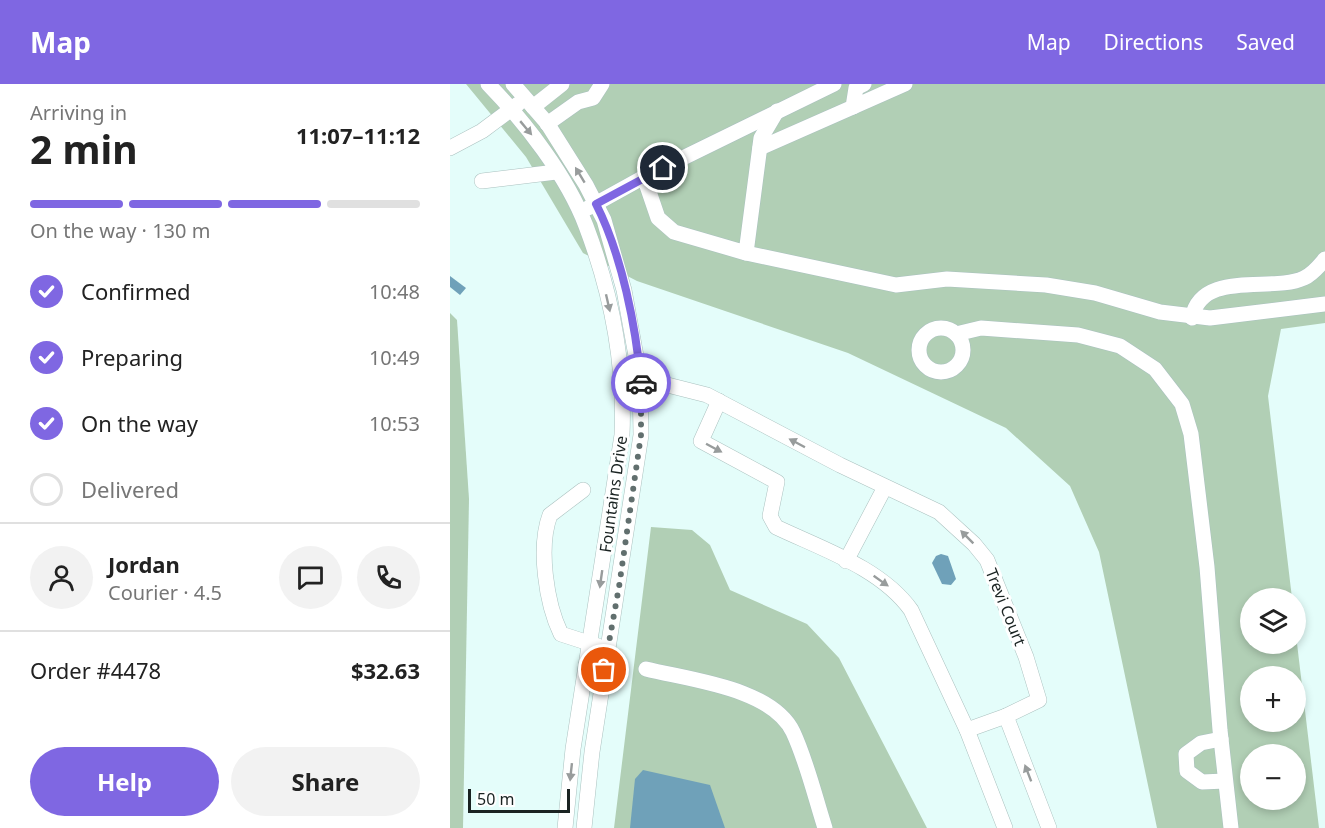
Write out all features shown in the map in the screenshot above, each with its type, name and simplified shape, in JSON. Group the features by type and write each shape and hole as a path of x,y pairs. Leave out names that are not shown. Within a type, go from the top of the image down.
{"street":[{"name":"Fountains Drive","path":"488,84 531,134 556,172 586,226 618,347 622,435 601,584 589,643 566,828"},
{"name":"Fountains Drive","path":"513,84 548,124 604,220 624,290 640,378 641,435 619,587 607,649 584,828"},
{"path":"450,148 482,131 510,110 529,103 562,84"},
{"path":"548,124 578,102 593,98 602,84"},
{"path":"579,213 644,177 834,84"},
{"path":"853,107 856,88 864,84"},
{"path":"760,148 905,84"},
{"path":"746,253 761,138 777,111"},
{"path":"482,182 556,172"},
{"path":"644,177 658,218 674,232 746,253 896,285 947,279 1046,285 1095,293 1161,312 1192,318 1210,318 1325,304"},
{"path":"1192,318 1194,309 1214,290 1300,279 1314,271 1325,259"},
{"path":"956,334 981,328 1078,335 1120,346 1155,369 1182,404 1191,434 1207,567 1221,739 1231,828"},
{"name":"Trevi Court","path":"621,380 640,378 707,395 885,487 939,512 974,544 987,560 1026,657 1039,700 1005,716"},
{"path":"719,401 701,441 777,482 770,516 776,527 875,576 901,595 911,610 967,730 1005,828"},
{"path":"846,561 885,487"},
{"path":"583,490 550,514 546,530 546,577 549,603 561,634 607,649"},
{"path":"646,669 751,696 775,708 792,731 825,828"},
{"path":"967,730 1005,716 1049,828"},
{"path":"1221,739 1201,743 1186,754 1187,771 1202,782 1225,781"}],"green space":[{"path":"466,84 1325,84 1325,323 1281,329 1268,396 1291,588 1240,588 1240,654 1298,654 1300,666 1240,666 1240,732 1306,732 1306,719 1319,828 1157,828 1099,552 1070,486 1006,428 848,353 637,281 583,253 526,157"},
{"path":"450,313 457,320 469,499 463,828 450,828"},
{"path":"651,527 692,530 710,545 730,590 807,624 839,658 927,828 614,828"}],"water":[{"path":"450,276 466,288 460,295 450,287"},
{"path":"941,554 948,556 956,579 951,585 942,584 932,563 936,556"},
{"path":"643,770 710,785 725,828 630,828 635,779"}],"way so far":[{"path":"604,670 619,587 641,435 641,383"}],"route":[{"path":"641,383 638,352 624,290 604,220 596,204 663,168"}]}
